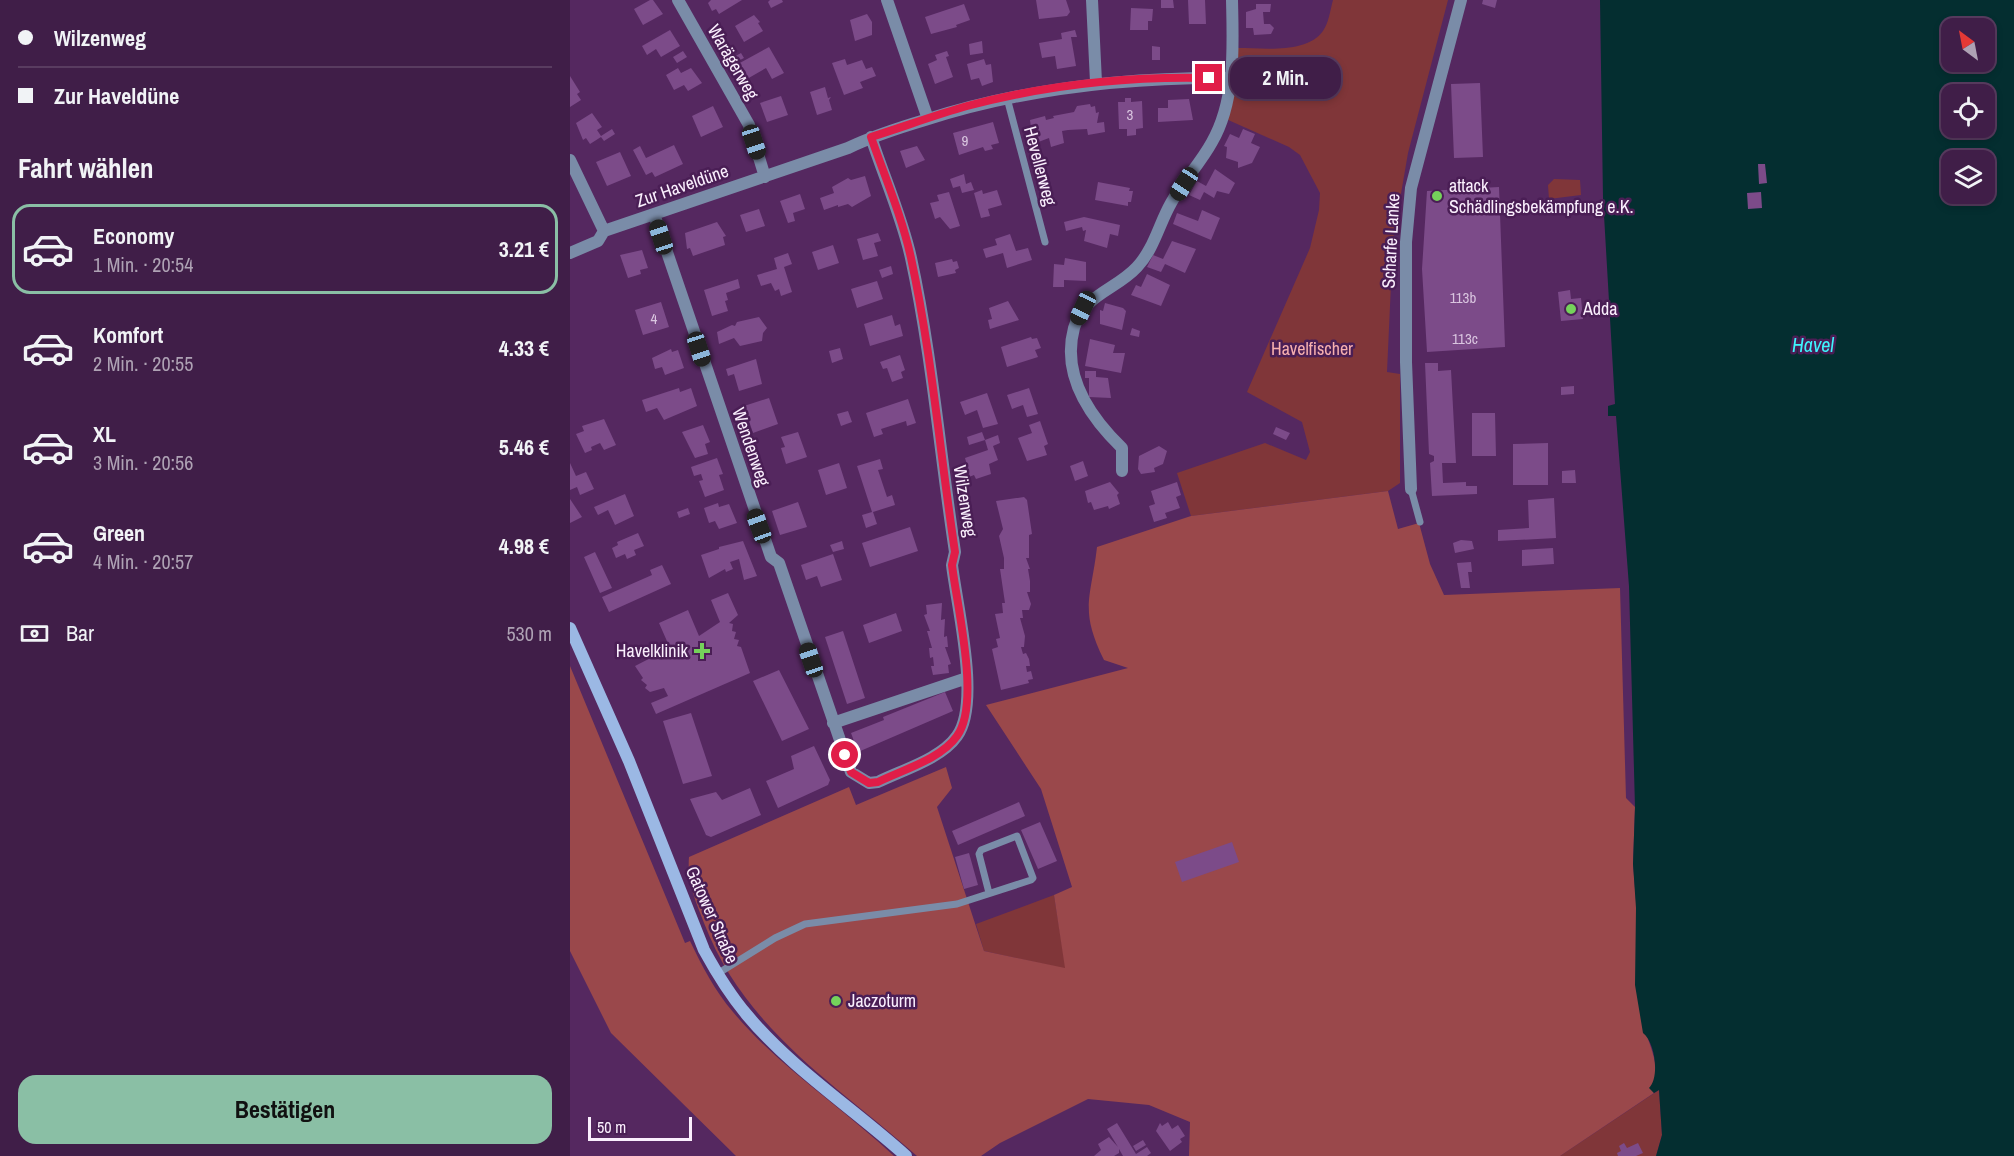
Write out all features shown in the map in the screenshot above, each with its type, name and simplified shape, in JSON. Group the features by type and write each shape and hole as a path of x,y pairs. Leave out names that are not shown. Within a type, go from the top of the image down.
{"main road":[{"name":"Gatower Straße","path":"570,628 633,771 704,950 717,974 747,1015 781,1050 906,1156"}],"street":[{"name":"Warägerweg","path":"678,0 749,125 765,177"},
{"path":"887,0 928,119"},
{"path":"1092,0 1096,82"},
{"path":"1122,471 1122,448 1096,420 1078,390 1071,361 1074,327 1083,308 1092,298 1132,273 1143,261 1171,202 1213,141 1223,114 1230,78 1232,0"},
{"name":"Scharfe Lanke","path":"1412,489 1406,362 1406,242 1411,188 1461,0"},
{"name":"Zur Haveldüne","path":"570,253 598,241 604,231 848,148 871,137 1007,98 1096,82 1154,78 1230,78"},
{"name":"Wilzenweg","path":"833,723 851,772 869,783 878,782 941,751 957,737 966,718 969,694 952,565 955,552 939,445 927,338 910,255 871,137"},
{"path":"570,160 604,231"},
{"name":"Wendenweg","path":"654,214 744,484 771,557 779,564 833,723"},
{"path":"833,723 967,678"}],"lane":[{"name":"Hevellerweg","path":"1007,98 1045,242"},
{"path":"1412,489 1420,522"},
{"path":"717,974 775,938 805,924 957,904 1033,878 1017,836 981,850 979,854 989,893"}],"green space":[{"name":"Havelfischer","path":"1333,0 1448,0 1408,153 1393,240 1387,372 1400,374 1400,483 1388,491 1191,516 1177,473 1265,443 1306,460 1310,452 1302,422 1247,392 1310,248 1319,210 1320,193 1300,155 1289,147 1226,119 1238,48 1284,48 1316,38 1323,31 1328,20"},
{"path":"1554,179 1580,180 1581,195 1549,199 1548,185"},
{"path":"1054,895 1066,969 984,951 976,924"},
{"path":"1659,1090 1662,1135 1656,1156 1560,1156"}],"shaded area":[{"path":"1388,491 1398,529 1419,523 1430,564 1444,595 1620,588 1626,798 1635,807 1633,864 1647,1036 1656,1070 1654,1083 1650,1088 1654,1093 1560,1156 1189,1156 1190,1122 1149,1105 1088,1099 1000,1143 981,1156 917,1156 825,1079 768,1025 743,994 722,961 704,923 690,883 689,857 849,787 856,805 946,767 952,788 937,807 984,951 1065,968 1054,895 1072,887 1041,789 986,705 1128,668 1104,660 1092,628 1089,604 1097,547 1191,516"},
{"path":"570,666 685,943 690,941 720,996 770,1051 894,1156 736,1156 611,1033 570,951"}],"water":[{"name":"Havel","path":"1600,0 2014,0 2014,1156 1656,1156 1662,1135 1659,1090 1654,1093 1649,1088 1654,1076 1655,1060 1651,1044 1643,1033 1635,985 1636,908 1633,864 1635,807 1629,586 1616,416 1608,416 1608,406 1615,404 1603,198"}],"building":[{"path":"653,0 663,14 643,25 634,9"},
{"path":"711,0 742,0 719,14 716,9 712,11 708,3"},
{"path":"782,0 783,2 771,8 768,2"},
{"path":"1036,0 1066,0 1070,12 1067,16 1039,19"},
{"path":"1161,0 1173,0 1174,8 1161,8"},
{"path":"1188,0 1205,0 1206,24 1189,24"},
{"path":"1483,0 1497,0 1495,8 1482,4"},
{"path":"964,4 970,20 956,25 957,27 931,34 925,17"},
{"path":"1256,4 1271,4 1270,12 1263,12 1264,24 1270,24 1274,28 1271,34 1254,35 1253,28 1246,28 1246,12 1256,9"},
{"path":"1131,8 1153,9 1152,21 1148,21 1148,30 1130,30"},
{"path":"867,14 872,22 872,35 855,41 850,20"},
{"path":"754,15 763,31 744,42 735,26"},
{"path":"670,30 680,46 661,57 656,49 647,55 642,46"},
{"path":"1075,30 1077,37 1071,37 1076,66 1057,69 1055,56 1042,58 1039,43 1062,39 1061,33"},
{"path":"982,41 983,53 970,55 969,44"},
{"path":"1152,46 1160,47 1160,60 1152,60"},
{"path":"769,47 784,73 772,79 766,68 747,79 738,64"},
{"path":"683,51 687,57 677,63 673,57"},
{"path":"947,51 949,56 946,57 953,77 935,84 928,64 937,60 935,55"},
{"path":"741,53 744,58 734,63 732,58"},
{"path":"845,59 847,65 862,60 866,69 872,67 876,76 860,82 863,88 844,95 832,63"},
{"path":"984,59 986,65 991,64 993,82 982,86 979,78 971,80 967,64"},
{"path":"678,68 681,73 691,68 702,83 688,91 684,85 674,90 666,75"},
{"path":"570,76 580,92 577,94 581,100 570,107"},
{"path":"1480,83 1483,157 1454,158 1451,84"},
{"path":"825,87 828,98 831,97 829,100 832,110 817,115 810,92"},
{"path":"781,96 788,115 767,122 760,103"},
{"path":"1125,98 1131,98 1131,102 1142,101 1143,128 1136,129 1136,135 1127,136 1127,129 1119,129 1118,102 1125,102"},
{"path":"1189,99 1193,120 1158,122 1158,108 1168,108 1168,100"},
{"path":"1090,104 1091,107 1095,106 1096,113 1099,112 1097,123 1104,122 1105,132 1088,135 1087,129 1062,131 1064,143 1051,147 1049,138 1033,144 1030,120 1045,116 1046,120 1054,118 1053,116 1074,112 1077,106"},
{"path":"713,106 723,127 701,137 692,116"},
{"path":"592,113 602,127 597,130 601,136 612,129 615,134 604,141 601,137 590,144 586,138 583,140 576,123"},
{"path":"993,122 999,143 991,145 993,149 985,151 983,147 959,155 953,133"},
{"path":"1243,129 1255,134 1251,143 1260,147 1252,163 1238,168 1238,162 1226,158 1227,147 1224,146 1230,134 1239,138"},
{"path":"674,145 683,164 655,177 652,172 646,175 633,150 640,146 646,158"},
{"path":"917,146 925,160 906,168 900,151"},
{"path":"620,152 631,176 607,186 596,162"},
{"path":"1758,164 1765,164 1767,183 1759,184"},
{"path":"1215,169 1235,183 1229,194 1217,191 1214,198 1204,192 1200,200 1189,195 1197,181 1206,186"},
{"path":"964,174 966,184 971,182 974,190 962,193 960,186 953,188 950,179"},
{"path":"865,176 871,196 852,207 848,204 838,207 838,205 824,210 820,198 834,193 832,187 848,178 851,180"},
{"path":"1098,182 1130,188 1129,191 1133,191 1131,202 1128,202 1128,206 1095,200"},
{"path":"1499,187 1505,347 1427,352 1422,269 1427,191"},
{"path":"982,190 983,194 997,190 1002,205 988,209 990,216 981,218 974,193"},
{"path":"949,192 960,226 950,229 940,217 935,219 930,203 939,201 937,195"},
{"path":"1761,192 1762,208 1748,209 1747,193"},
{"path":"800,194 805,209 793,213 795,221 788,223 780,201"},
{"path":"759,209 765,226 746,232 740,215"},
{"path":"1202,210 1220,218 1211,240 1173,224 1177,213 1198,221"},
{"path":"1084,217 1120,225 1118,236 1110,234 1107,248 1084,241 1086,230 1083,231 1082,227 1066,231 1064,222"},
{"path":"717,222 726,236 723,237 725,245 693,256 690,248 687,249 685,233"},
{"path":"878,233 881,241 874,243 878,256 863,260 857,239"},
{"path":"1010,234 1016,251 1028,248 1032,260 1007,268 1003,253 986,258 983,249 997,245 995,239"},
{"path":"1172,241 1196,249 1185,273 1165,264 1161,272 1147,267 1153,255 1163,259"},
{"path":"833,245 839,263 818,270 812,252"},
{"path":"642,250 648,268 640,270 641,274 628,278 620,255"},
{"path":"788,253 792,264 784,267 792,292 781,296 779,289 775,291 771,283 761,286 757,275 777,269 774,258"},
{"path":"1065,258 1086,262 1086,281 1064,280 1064,287 1053,287 1054,264 1064,265"},
{"path":"952,259 953,262 957,261 959,268 955,270 956,273 938,277 935,263"},
{"path":"891,266 893,274 882,278 879,270"},
{"path":"1147,274 1170,285 1161,306 1131,295 1136,285 1141,287"},
{"path":"738,279 740,288 726,293 728,300 725,301 728,311 712,316 704,290"},
{"path":"877,281 883,299 857,308 851,289"},
{"name":"Adda","path":"1570,290 1571,299 1581,298 1583,319 1561,321 1558,292"},
{"path":"1008,301 1019,320 990,329 988,320 992,319 989,308"},
{"path":"661,302 669,327 643,335 635,310"},
{"path":"1105,303 1126,311 1122,330 1100,324 1100,310 1103,311"},
{"path":"892,315 895,326 900,324 903,336 870,346 864,324"},
{"path":"759,317 767,328 763,333 762,341 740,346 734,338 719,344 717,332 732,325 735,326 737,322"},
{"path":"1132,328 1140,331 1139,337 1130,335"},
{"path":"1031,337 1032,339 1037,338 1041,348 1035,350 1038,357 1007,367 1001,347"},
{"path":"1090,339 1115,345 1113,353 1125,353 1121,373 1085,366"},
{"path":"840,348 843,359 832,363 829,351"},
{"path":"671,349 672,352 678,350 684,368 665,375 662,367 655,369 652,358"},
{"path":"900,355 905,370 901,372 903,378 892,382 887,368 883,369 880,362"},
{"path":"756,359 762,384 739,391 734,374 728,376 726,369"},
{"path":"1425,363 1438,363 1438,371 1451,370 1456,463 1442,463 1443,483 1466,482 1466,486 1477,486 1477,494 1432,496 1430,463 1434,461 1434,456 1429,454"},
{"path":"1085,371 1096,371 1096,377 1108,378 1111,398 1089,397 1089,378 1085,378"},
{"path":"1574,386 1574,394 1561,395 1561,387"},
{"path":"679,388 680,392 691,388 697,406 664,420 657,408 646,412 642,400"},
{"path":"1029,388 1038,414 1027,417 1023,405 1012,409 1007,395"},
{"path":"987,393 998,424 983,428 977,410 965,415 960,402"},
{"path":"769,398 778,424 753,433 744,406"},
{"path":"908,399 916,423 907,426 906,421 881,429 883,434 874,437 866,413"},
{"path":"848,411 852,422 841,426 837,414"},
{"path":"1472,413 1495,413 1496,456 1472,456"},
{"path":"604,419 616,445 604,450 600,443 585,453 576,434 584,431 582,426"},
{"path":"1040,421 1048,444 1044,446 1047,455 1027,461 1018,438 1032,433 1029,425"},
{"path":"703,425 710,442 705,444 708,454 695,458 682,432"},
{"path":"1276,427 1290,433 1286,440 1273,434"},
{"path":"798,432 807,457 786,464 781,448 785,447 781,437"},
{"path":"982,432 985,440 969,445 967,437"},
{"path":"998,435 1000,443 993,446 998,460 989,464 991,474 976,479 974,475 964,479 960,467 967,465 965,458 988,450 985,440"},
{"path":"1548,443 1548,485 1513,485 1513,444"},
{"path":"1159,446 1167,451 1163,464 1154,468 1155,472 1141,474 1138,469 1139,456"},
{"path":"717,458 723,474 719,475 724,490 705,497 699,481 703,480 701,474 694,476 691,467"},
{"path":"880,459 883,469 878,470 887,497 892,495 895,505 873,512 877,524 866,528 862,515 872,512 857,466"},
{"path":"1083,461 1088,476 1075,481 1070,466"},
{"path":"570,463 576,476 586,472 594,489 580,495 577,487 570,490"},
{"path":"839,463 847,488 826,495 818,470"},
{"path":"1575,470 1576,483 1562,483 1562,471"},
{"path":"1110,482 1119,493 1117,495 1120,504 1109,509 1108,506 1094,510 1091,502 1088,503 1085,491"},
{"path":"1177,482 1181,495 1176,497 1180,508 1165,513 1167,518 1154,522 1149,506 1155,504 1151,491"},
{"path":"625,494 634,516 615,525 608,510 598,515 594,507"},
{"path":"1024,497 1027,500 1032,534 1029,535 1029,558 1026,558 1030,569 1028,569 1030,592 1027,592 1031,604 1029,610 1022,610 1023,618 1020,618 1025,636 1024,647 1021,647 1023,654 1026,653 1029,659 1030,666 1026,666 1027,672 1031,671 1033,679 1028,680 1029,683 1001,690 992,649 998,647 996,639 1000,638 995,614 1003,613 1002,603 1005,603 1000,569 1004,569 1004,558 999,536 1003,529 996,501"},
{"path":"1554,498 1556,538 1498,541 1498,530 1529,528 1528,500"},
{"path":"570,499 582,517 570,523"},
{"path":"798,502 807,527 780,535 772,511"},
{"path":"718,503 719,507 729,504 737,523 719,529 715,521 709,523 704,508"},
{"path":"688,508 690,514 679,518 677,512"},
{"path":"910,527 918,551 870,567 862,543"},
{"path":"638,533 644,546 634,550 636,555 627,559 625,554 616,558 612,548 618,545 617,542"},
{"path":"1461,540 1472,541 1474,549 1455,553 1453,543"},
{"path":"743,541 757,576 744,580 739,559 730,562 733,569 726,572 725,569 709,578 701,555 719,549 719,547"},
{"path":"842,541 844,549 833,552 830,545"},
{"path":"1553,548 1554,564 1522,566 1522,550"},
{"path":"595,552 612,588 600,593 584,557"},
{"path":"833,554 842,580 821,587 817,576 806,580 801,565"},
{"path":"1471,562 1472,572 1468,572 1470,588 1461,588 1457,563"},
{"path":"662,565 671,584 609,612 602,597 652,575 650,570"},
{"name":"Havelklinik","path":"728,593 738,615 729,623 733,624 732,631 736,632 734,639 739,640 737,646 741,647 750,673 656,714 651,703 668,696 664,688 650,692 645,688 647,685 641,680 643,678 635,666 670,648 659,623 688,610 699,636 720,622 711,600"},
{"path":"942,603 941,620 945,619 944,637 947,636 948,647 945,647 951,664 948,665 949,673 933,675 931,666 934,666 933,657 930,658 929,648 932,648 927,631 930,631 924,615 927,614 926,605"},
{"path":"896,613 902,631 869,643 863,625"},
{"path":"843,631 865,698 847,704 825,637"},
{"path":"779,670 809,729 782,741 753,681"},
{"path":"945,692 953,711 858,752 851,733 884,720 883,717"},
{"path":"691,713 712,776 683,784 663,721"},
{"path":"814,746 830,780 828,785 778,808 766,781 794,769 791,756"},
{"path":"750,788 761,815 711,837 706,835 690,799 716,792 722,800"},
{"path":"1019,802 1025,816 958,845 952,831"},
{"path":"1040,822 1057,861 1038,869 1021,830"},
{"path":"1232,842 1239,862 1182,882 1175,862"},
{"path":"969,853 978,885 964,889 955,857"},
{"path":"1168,1122 1172,1129 1178,1125 1185,1136 1180,1139 1182,1142 1170,1151 1156,1131 1160,1123 1162,1126"},
{"path":"1117,1123 1136,1154 1147,1147 1151,1153 1147,1156 1123,1156 1119,1149 1119,1153 1114,1156 1094,1156 1101,1150 1098,1144 1109,1137 1118,1147 1107,1129"},
{"path":"1143,1140 1146,1145 1136,1151 1133,1146"},
{"path":"1624,1143 1627,1148 1638,1143 1643,1153 1636,1156 1618,1156 1617,1153 1621,1151 1619,1146"}],"place":[{"name":"attack Schädlingsbekämpfung e.K.","path":"1437,196"},
{"name":"Adda","path":"1571,309"},
{"name":"Havelklinik","path":"702,651"},
{"name":"Jaczoturm","path":"836,1001"}],"route":[{"path":"845,755 851,772 860,780 869,783 878,782 941,751 957,737 966,718 969,694 952,565 955,552 939,445 927,338 910,255 871,137 967,106 1050,89 1096,82 1154,78 1209,78"}]}
